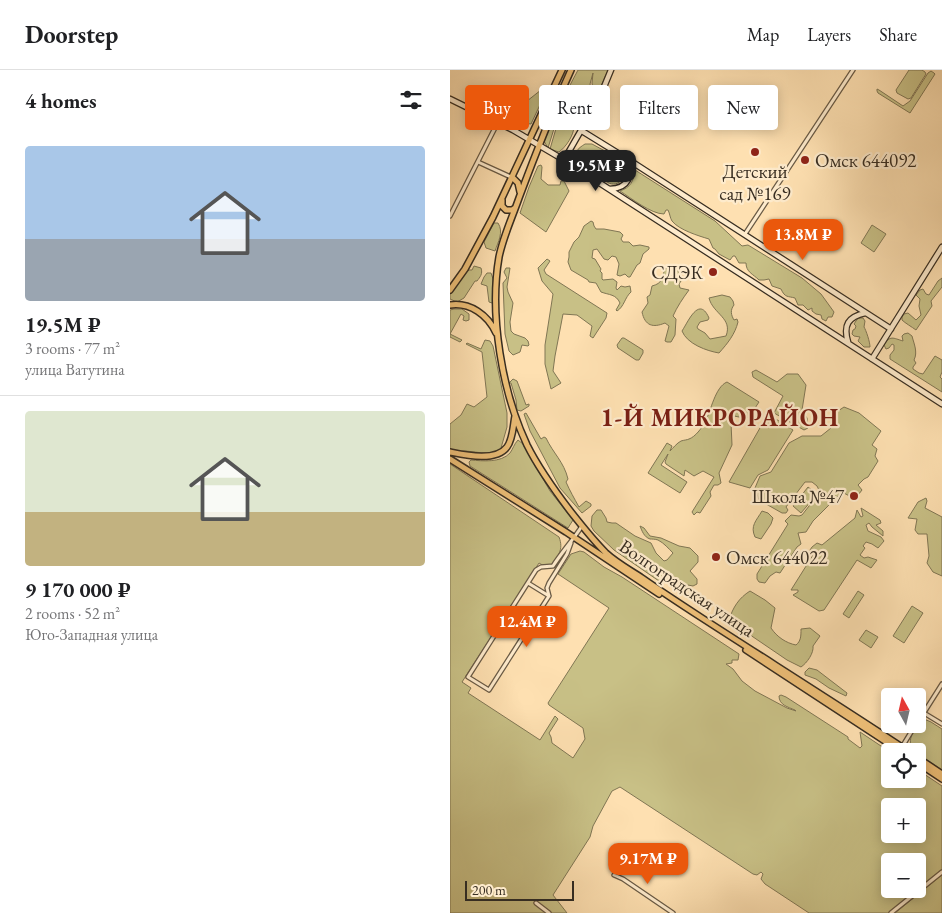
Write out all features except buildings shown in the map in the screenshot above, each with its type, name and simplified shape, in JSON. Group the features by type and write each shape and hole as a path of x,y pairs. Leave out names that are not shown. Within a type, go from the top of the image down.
{"main road":[{"path":"450,290 465,268 502,200 562,70"},
{"name":"Волгоградская улица","path":"571,70 538,144 502,247 498,270 496,310 498,336 506,384 527,444 545,476 582,526 604,551 620,564 892,743"},
{"path":"564,160 599,99 611,70"},
{"path":"450,99 465,106"},
{"path":"512,130 564,160 942,404"},
{"path":"582,131 891,329"},
{"path":"609,189 618,189 630,178 629,160"},
{"path":"512,178 517,181 520,195"},
{"path":"502,200 502,206 506,210 512,210 516,206"},
{"path":"872,359 942,247"},
{"path":"450,305 465,305 476,310 490,322 498,336"},
{"path":"848,343 845,333 848,323 855,315 865,313"},
{"path":"450,452 488,456 503,452 512,436 516,415"},
{"name":"Волгоградская улица","path":"450,459 892,743"},
{"path":"926,763 942,774"},
{"path":"926,768 942,779"}],"street":[{"path":"745,234 853,70"},
{"path":"450,216 494,130"},
{"path":"478,162 512,178"},
{"path":"571,543 567,554 548,583 549,596 489,690 468,676 538,568 553,566 582,526"},
{"path":"528,583 549,596"},
{"path":"926,709 942,684"},
{"path":"926,713 942,724"},
{"path":"892,913 942,872"},
{"path":"614,875 623,879 673,913"},
{"path":"536,904 549,913"},
{"path":"537,913 541,907"}],"shaded area":[{"path":"578,70 608,70 602,85 592,85 593,73 590,85 570,85"},
{"path":"909,70 922,70 926,74 911,98 908,99 897,93 896,90"},
{"path":"931,71 935,74 910,113 877,91 877,89 903,106 910,101"},
{"path":"539,92 539,107 531,124 529,124 529,99"},
{"path":"547,130 554,130 548,148 544,139"},
{"path":"556,130 574,130 569,140 559,152 550,149"},
{"path":"585,144 592,144 605,151 623,171 624,178 620,182 611,184 604,180 594,168 588,168 586,161 582,161 580,165 576,162 575,156 577,151"},
{"path":"541,165 541,179 548,185 560,185 561,181 564,181 569,191 546,232 520,213 538,166"},
{"path":"635,170 715,221 742,246 748,245 802,278 821,294 834,312 832,317 828,317 826,321 822,319 821,315 812,311 812,308 808,310 803,305 798,305 795,298 787,296 781,289 772,286 769,279 759,280 749,271 746,263 739,263 735,256 730,260 719,254 713,248 709,239 689,232 675,224 671,220 668,210 664,214 653,211 620,191 627,188 631,183"},
{"path":"591,221 596,229 620,232 623,235 621,239 623,242 629,242 633,246 649,247 630,277 625,274 617,275 619,264 616,257 612,256 608,260 604,259 597,249 593,250 592,258 595,259 601,269 603,280 613,279 617,282 617,290 621,286 630,286 631,292 617,311 620,303 616,298 601,292 596,283 589,282 571,270 568,262 569,252 574,242 579,237 584,226"},
{"path":"494,223 498,223 500,226 500,237 495,251 486,248 484,242"},
{"path":"872,225 886,234 874,252 861,243"},
{"path":"547,259 550,261 544,270 546,274 607,313 606,318 593,338 590,336 592,326 577,315 563,314 553,371 561,383 551,389 545,364 545,345 553,294 542,281 538,268"},
{"path":"474,266 481,268 481,274 477,281 475,281 464,298 457,302 450,299 450,293 467,270 472,270"},
{"path":"670,266 675,268 683,278 679,284 680,288 689,290 673,316 676,319 675,335 671,342 667,342 665,341 669,326 665,323 650,325 643,317 642,312 648,303 647,297 650,295 652,286 660,282 665,269"},
{"path":"506,268 510,268 507,287 513,303 510,322 511,331 525,338 529,345 522,345 520,352 513,355 509,351 505,334 503,283 507,278 504,272"},
{"path":"487,273 491,273 493,279 492,303 489,302 487,286 481,284"},
{"path":"942,278 942,287 931,301 932,306 916,330 902,320 902,317 908,313 916,320 921,315 920,299 916,295 923,289 929,295"},
{"path":"722,295 730,297 733,301 732,314 734,320 737,319 738,322 731,338 719,353 703,349 688,340 682,331 694,312 701,309 709,318 700,322 697,327 698,329 710,339 726,336 727,325 725,320 714,308 709,298"},
{"path":"462,309 469,314 469,320 463,320 464,316 461,314 450,334 450,310"},
{"path":"858,318 863,318 865,321 864,327 870,347 864,347 858,341 860,337 852,334 856,326 854,324"},
{"path":"908,333 912,336 916,354 914,360 916,363 913,369 923,374 935,356 942,360 940,377 942,379 942,392 890,359 894,345 892,344 886,349 884,345 886,342 892,338 903,341 902,336"},
{"path":"450,334 462,340 460,342 450,337"},
{"path":"622,338 643,350 639,360 618,348 617,345"},
{"path":"485,340 490,341 493,346 507,413 507,427 501,448 492,454 450,449 450,424 461,415 467,404 474,407 487,397 482,352 466,344 481,349"},
{"path":"756,370 777,382 787,374 798,374 806,385 802,410 807,418 808,428 804,430 774,413 783,396 753,377 752,372"},
{"path":"513,379 517,381 526,405 529,404 529,406 521,411 517,410 511,383 509,383"},
{"path":"727,382 759,402 755,408 754,416 744,418 734,416 731,423 732,445 719,473 721,483 714,485 710,492 711,496 700,513 697,512 694,515 692,512 714,477 703,471 694,476 685,470 684,476 666,464 668,454 661,465 687,482 680,493 648,473 667,443 672,446 670,451 680,442 691,438 698,432 705,422 716,394"},
{"path":"844,407 859,413 881,431 872,445 877,449 875,456 878,461 868,477 858,485 862,490 855,499 842,492 813,521 806,532 798,533 801,544 780,573 776,572 770,576 765,583 759,582 757,574 788,524 785,521 791,515 802,515 820,492 812,482 805,482 786,507 788,510 786,513 782,513 759,500 755,488 760,476 771,472 789,443 802,436 821,436 831,428 835,413"},
{"path":"526,413 541,439 546,438 561,463 568,479 566,482 579,507 586,501 591,504 582,513 560,488 530,431 524,414"},
{"path":"768,414 793,430 768,470 758,475 750,488 729,482"},
{"path":"518,440 523,444 550,491 573,520 568,528 470,466 469,462 471,460 491,461 506,456"},
{"path":"450,464 559,537 561,546 558,556 550,567 539,563 462,682 471,688 468,693 540,740 555,716 558,719 549,733 552,743 573,758 585,739 583,728 548,703 609,608 558,574 571,554 580,551 739,654 738,660 732,660 732,663 726,664 733,669 742,681 755,691 796,711 784,705 779,699 781,695 786,697 848,737 860,748 862,746 860,732 881,746 881,788 926,788 926,775 942,786 942,871 926,884 926,853 881,853 881,898 908,898 889,913 809,913 765,884 761,879 763,874 761,872 757,875 753,874 620,787 612,791 593,826 590,837 553,895 567,913 450,913"},
{"path":"808,487 817,494 801,513 793,506"},
{"path":"926,498 925,508 942,517 942,576 933,572 927,563 929,556 927,534 918,534 915,530 917,519 908,518 918,502"},
{"path":"861,508 880,520 881,523 876,525 883,531 883,536 869,523 866,525 868,531 881,537 884,541 878,548 866,542 863,546 865,548 860,555 864,558 868,557 877,560 871,568 857,560 824,610 819,611 793,595 798,590 791,590 813,555 810,550 812,547 817,543 822,545 855,518 857,510 861,517 863,516"},
{"path":"597,510 601,510 607,522 616,523 635,536 651,543 656,553 664,561 673,553 660,541 646,537 640,526 650,536 690,548 698,556 698,562 690,571 697,579 697,584 693,586 673,580 659,581 614,550 591,526 592,516"},
{"path":"762,511 768,513 773,518 761,539 755,537 753,530 754,524"},
{"path":"750,591 775,608 771,628 782,639 796,645 799,642 801,629 810,628 820,636 813,646 810,658 801,667 787,660 729,620 737,603"},
{"path":"858,591 864,595 849,618 843,614"},
{"path":"912,606 923,613 904,643 893,636"},
{"path":"866,630 878,637 871,648 859,640"},
{"path":"809,668 817,670 847,693 846,696 805,675"},
{"path":"926,720 942,729 942,770 926,759 926,743 910,743 912,734 926,733"},
{"path":"942,875 942,913 895,913 914,898 926,898 926,888"}],"place":[{"name":"Детский сад №169","path":"755,152"},
{"name":"Омск 644092","path":"805,160"},
{"name":"СДЭК","path":"713,272"},
{"name":"Школа №47","path":"854,496"},
{"name":"Омск 644022","path":"716,557"}],"district":[{"name":"1-Й МИКРОРАЙОН","path":"720,417"}]}
